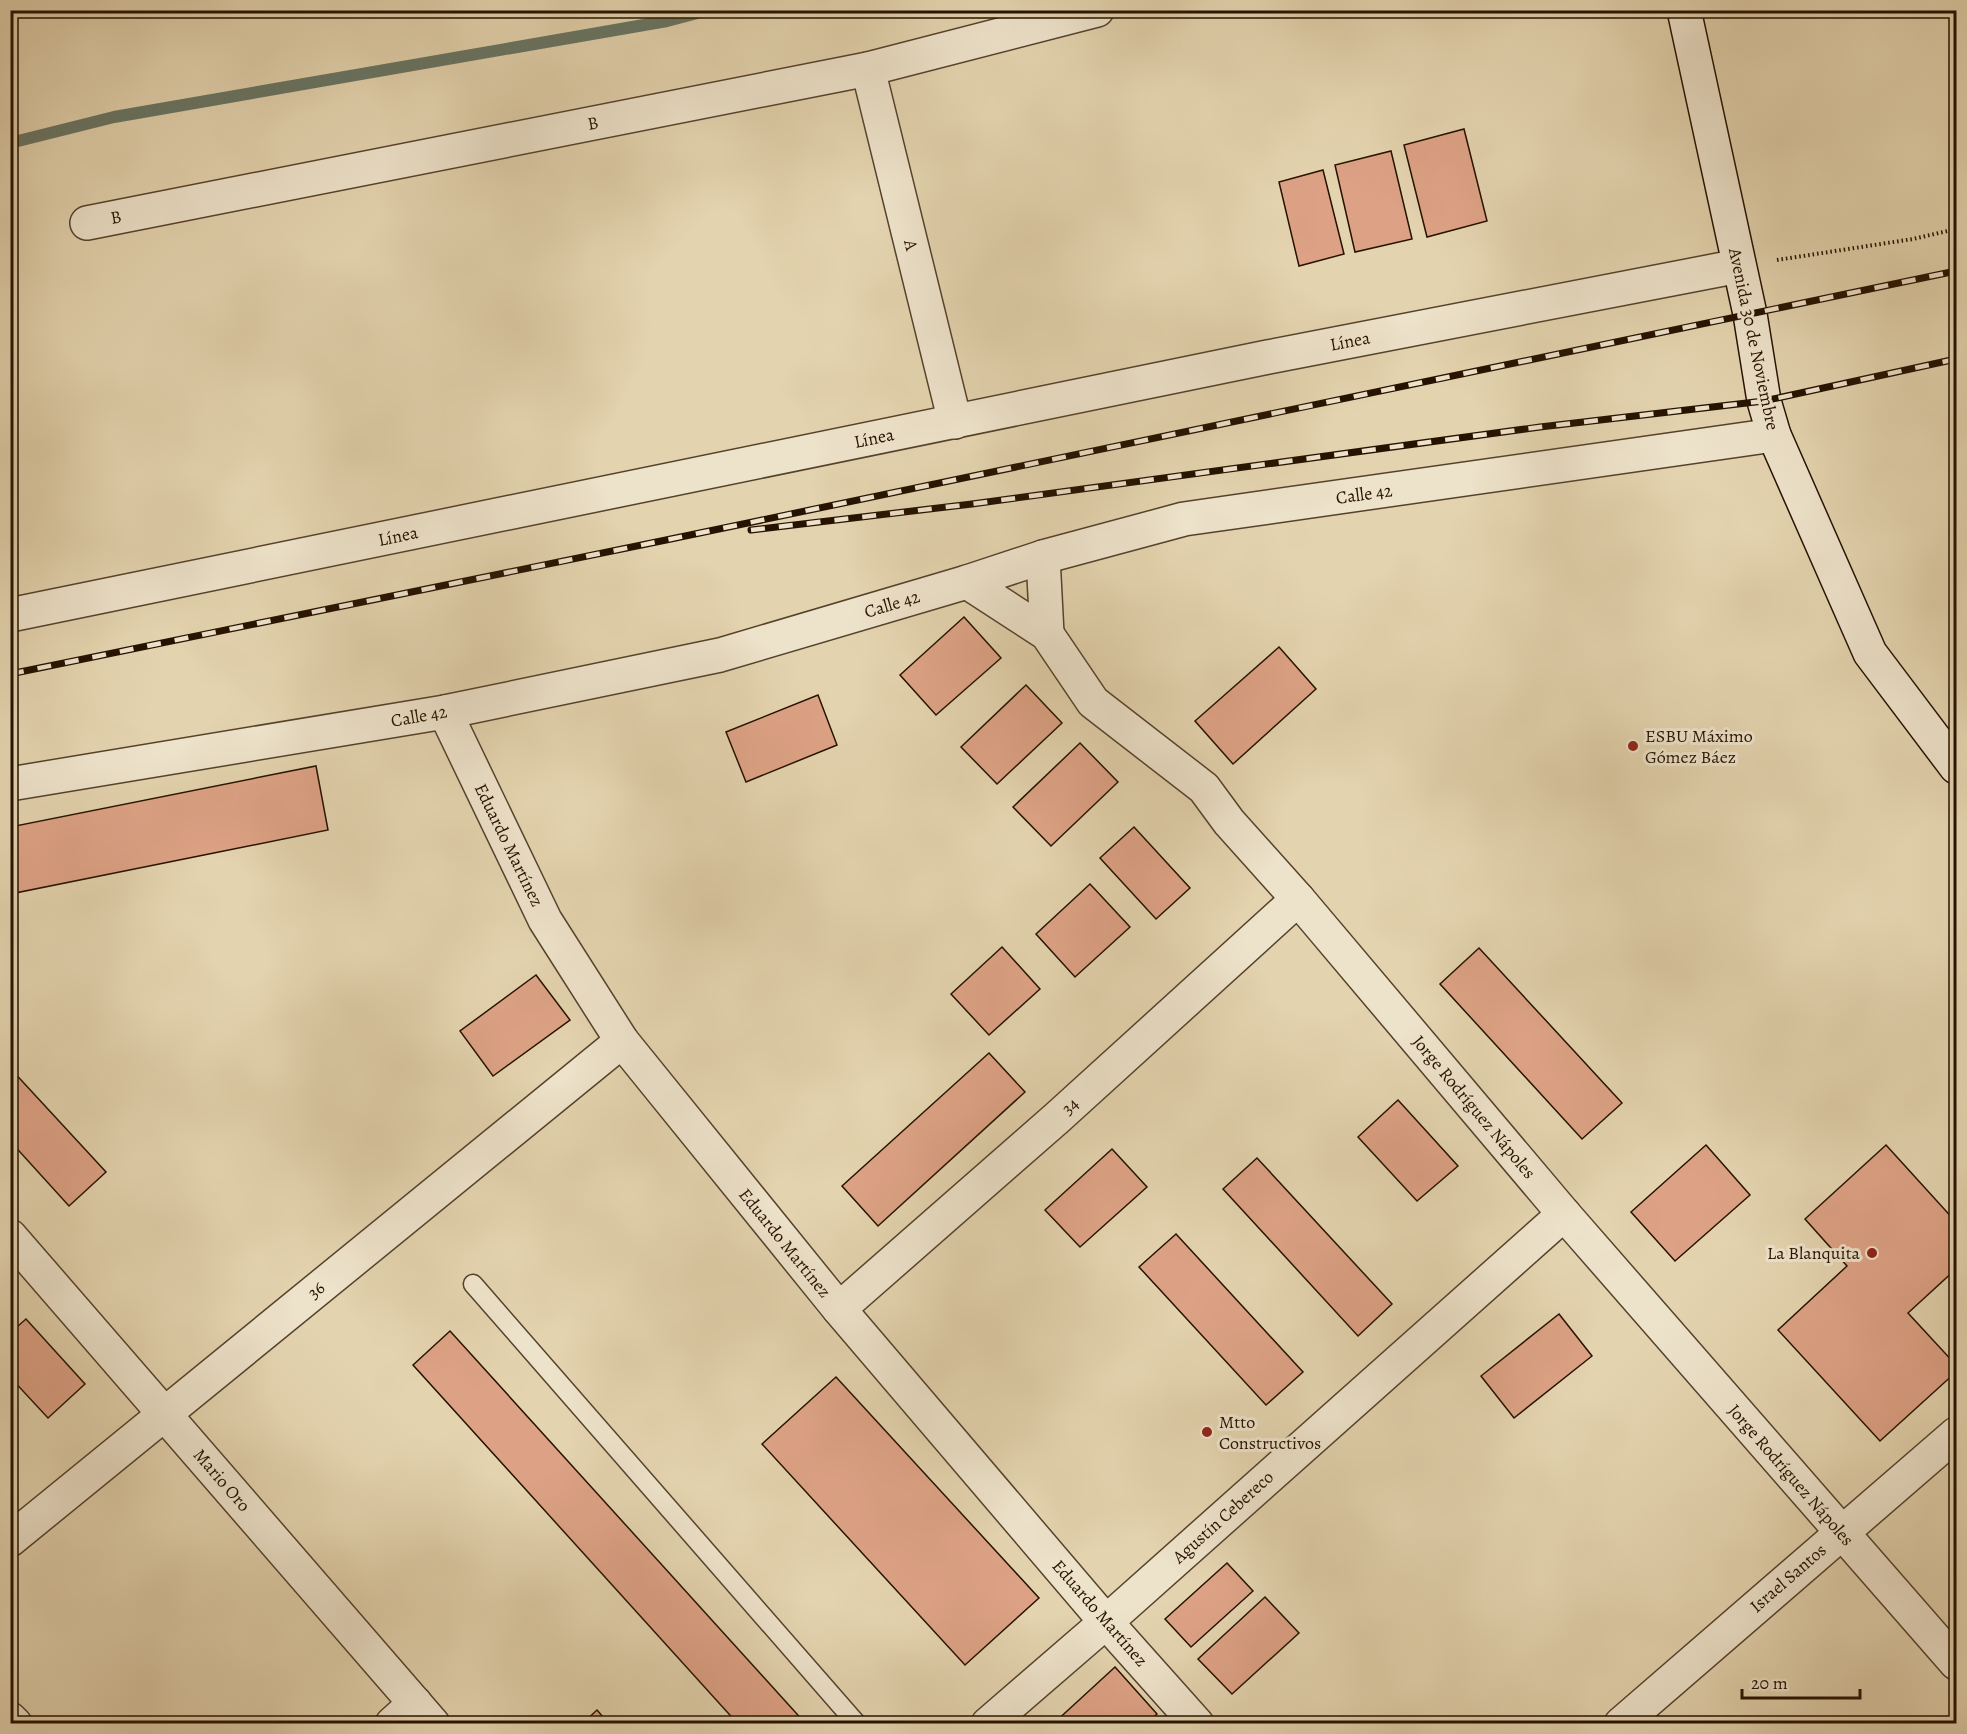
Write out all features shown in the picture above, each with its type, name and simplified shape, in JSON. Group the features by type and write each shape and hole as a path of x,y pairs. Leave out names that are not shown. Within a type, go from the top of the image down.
{"street":[{"name":"B","path":"87,223 868,69 1097,10"},
{"name":"Avenida 30 de Noviembre","path":"1684,10 1750,314 1764,401 1774,435 1870,653 1956,767"},
{"name":"A","path":"868,69 955,422"},
{"name":"Línea","path":"10,615 1268,357 1739,266"},
{"name":"Calle 42","path":"10,784 445,712 720,656 1043,557 1184,519 1774,435"},
{"path":"1043,557 1047,634"},
{"name":"Jorge Rodríguez Nápoles","path":"967,582 1047,634 1093,702 1204,788 1229,822 1298,899 1564,1214 1956,1663"},
{"name":"Eduardo Martínez","path":"445,712 545,920 622,1041 839,1309 1106,1622 1197,1724"},
{"name":"34","path":"839,1309 1057,1118 1298,899"},
{"name":"36","path":"10,1540 622,1041"},
{"name":"Agustín Cebereco","path":"988,1724 1106,1622 1564,1214"},
{"name":"Mario Oro","path":"10,1236 165,1414 413,1717"},
{"name":"Israel Santos","path":"1621,1724 1956,1434"},
{"path":"10,1719 15,1724"}],"lane":[{"path":"473,1284 857,1724"}],"path":[{"path":"1739,266 1913,239 1956,229"}],"building":[{"path":"1464,129 1487,221 1427,237 1404,145"},
{"path":"1391,151 1412,239 1355,252 1335,165"},
{"path":"1323,170 1344,254 1299,266 1279,182"},
{"path":"964,617 1001,658 936,715 900,675"},
{"path":"1279,647 1316,689 1233,764 1195,721"},
{"path":"1026,685 1062,723 997,784 961,747"},
{"path":"818,695 837,745 746,782 726,732"},
{"path":"1080,743 1118,782 1051,846 1013,807"},
{"path":"316,766 328,830 15,893 10,872 10,827"},
{"path":"1134,827 1190,888 1156,919 1100,858"},
{"path":"1090,884 1130,927 1075,977 1036,934"},
{"path":"1002,947 1040,989 989,1035 951,994"},
{"path":"1479,948 1622,1103 1582,1139 1440,984"},
{"path":"536,975 570,1020 493,1076 460,1031"},
{"path":"989,1053 1025,1092 878,1226 842,1186"},
{"path":"10,1068 106,1172 69,1206 10,1141"},
{"path":"1398,1100 1458,1166 1417,1201 1358,1137"},
{"path":"1706,1145 1750,1195 1675,1261 1631,1212"},
{"path":"1886,1145 1956,1222 1956,1269 1908,1313 1956,1365 1956,1372 1880,1441 1778,1330 1847,1266 1805,1219"},
{"path":"1112,1149 1147,1187 1080,1247 1045,1210"},
{"path":"1257,1158 1392,1304 1358,1336 1223,1189"},
{"path":"1176,1234 1303,1372 1266,1405 1139,1267"},
{"path":"1559,1314 1592,1356 1514,1418 1481,1376"},
{"path":"26,1319 85,1384 48,1418 10,1377 10,1333"},
{"path":"450,1331 806,1724 738,1724 413,1365"},
{"path":"836,1377 1039,1598 965,1665 762,1444"},
{"path":"1227,1563 1253,1591 1191,1647 1165,1619"},
{"path":"1265,1597 1299,1633 1232,1694 1198,1659"},
{"path":"1115,1667 1157,1714 1146,1724 1053,1724"},
{"path":"597,1710 609,1724 582,1724"}],"waterway":[{"path":"10,143 114,117 667,21 709,10"}],"railway":[{"path":"10,674 666,540 1956,271"},
{"path":"751,530 972,504 1540,427 1764,401 1956,359"}],"place":[{"name":"ESBU Máximo Gómez Báez","path":"1633,746"},
{"name":"La Blanquita","path":"1872,1253"},
{"name":"Mtto Constructivos","path":"1207,1432"}]}
